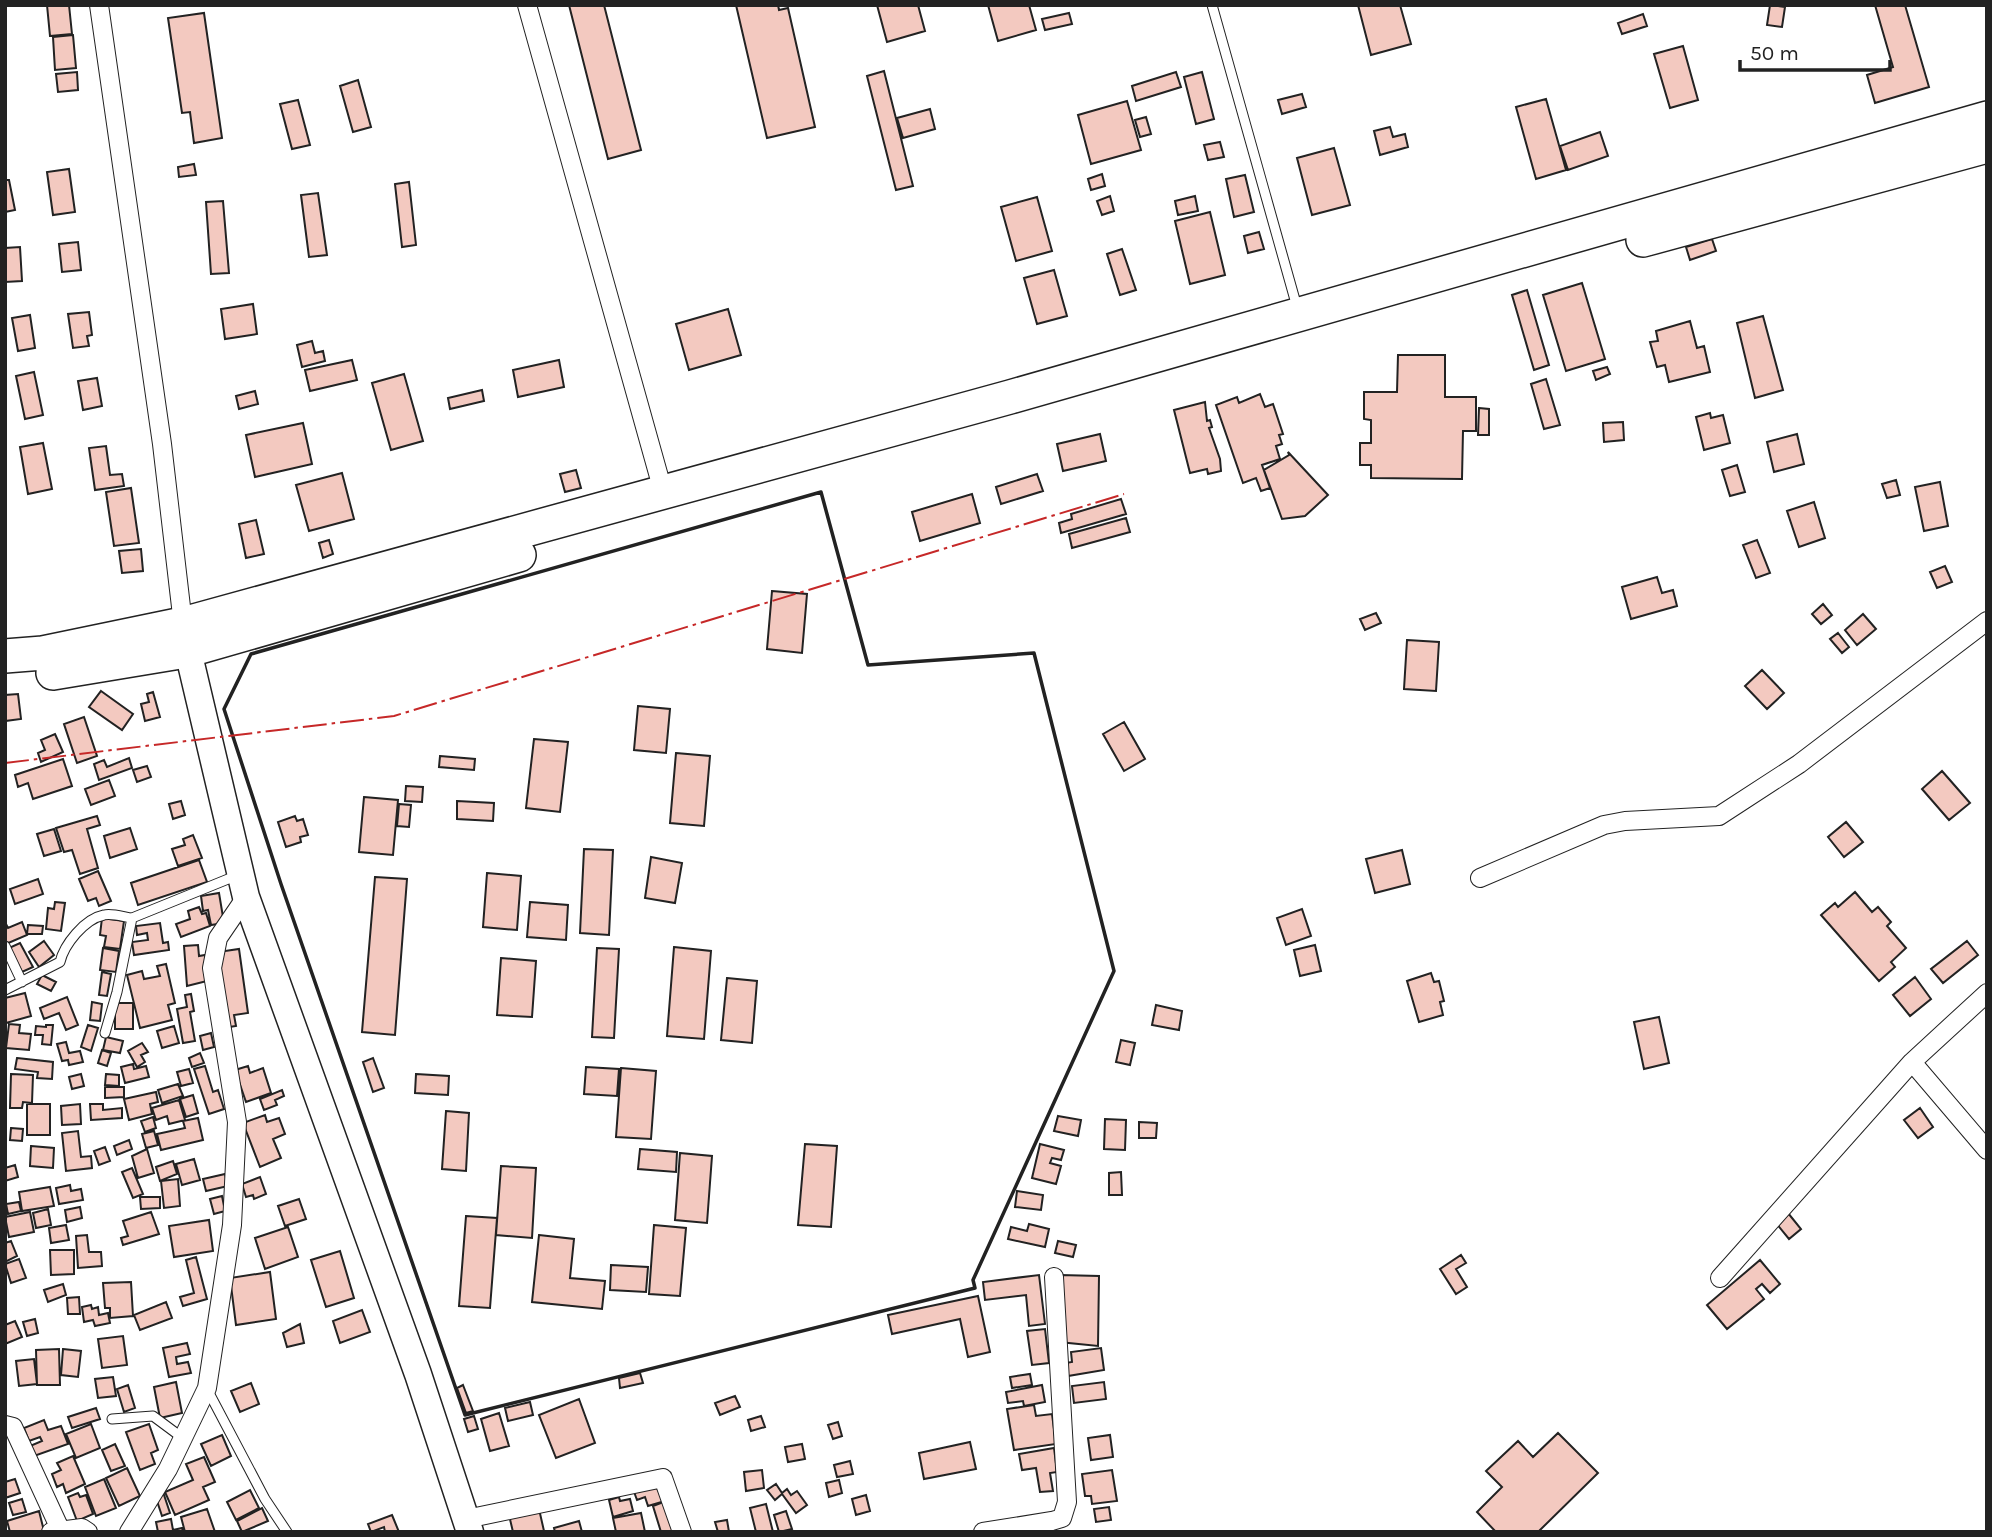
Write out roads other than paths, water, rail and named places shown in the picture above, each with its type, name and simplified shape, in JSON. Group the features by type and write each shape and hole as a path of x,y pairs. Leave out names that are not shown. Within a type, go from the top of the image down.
{"highway":[{"path":"5,656 185,637 663,491 1014,407 1439,285 1987,118"},
{"path":"5,677 51,673 667,512 1300,319 1987,146"}],"street":[{"path":"99,5 162,444 185,637 243,886 414,1361 465,1527 663,1478 682,1532"},
{"path":"527,5 663,491"},
{"path":"1480,878 1604,825 1625,821 1718,816 1799,764 1987,621"},
{"path":"129,1532 184,1439 207,1388 232,1225 237,1122 212,968 218,938 243,886"},
{"path":"1720,1278 1912,1062 1987,993"},
{"path":"1912,1062 1987,1150"},
{"path":"983,1532 1052,1521 1062,1518 1065,1512 1067,1502 1054,1277"},
{"path":"5,1425 13,1427 56,1530 82,1528 88,1532"}],"lane":[{"path":"1213,5 1300,319"},
{"path":"5,990 60,962 63,947 91,922 104,915 132,918 243,886"},
{"path":"105,1033 117,992 132,918"},
{"path":"5,946 22,982"},
{"path":"207,1388 265,1499 287,1532"},
{"path":"112,1419 153,1416 184,1439"}]}
